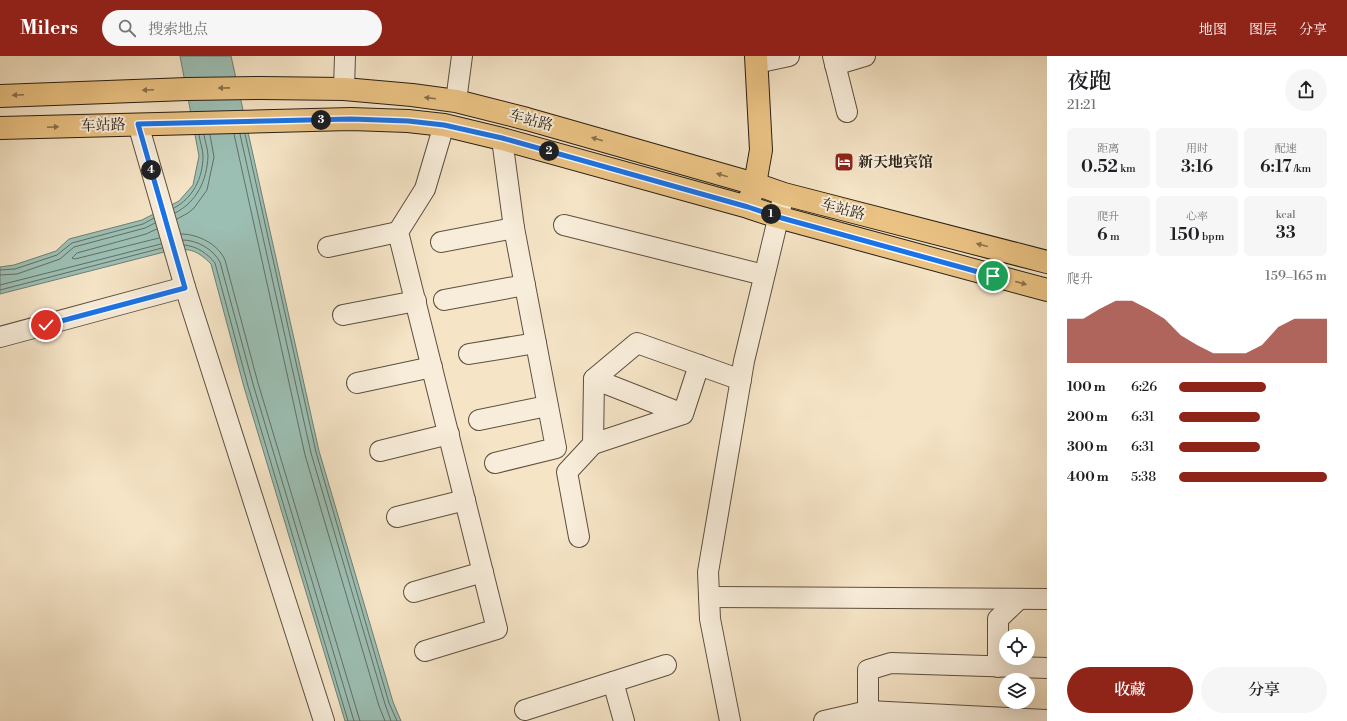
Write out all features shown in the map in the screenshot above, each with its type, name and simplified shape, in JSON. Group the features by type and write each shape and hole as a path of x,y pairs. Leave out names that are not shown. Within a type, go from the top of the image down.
{"main road":[{"path":"748,207 755,184 762,150 756,60"},
{"name":"车站路","path":"0,96 187,89 262,88 344,89 456,101 527,118 755,184 784,194 1047,262"},
{"name":"车站路","path":"0,128 351,119 408,121 444,125 502,138 748,207 778,217 1047,290"}],"street":[{"path":"344,89 345,56"},
{"path":"456,101 462,56"},
{"path":"756,60 790,56"},
{"path":"847,112 834,60 865,56"},
{"path":"138,124 185,288 324,721"},
{"path":"328,247 398,232 425,189 444,125"},
{"path":"495,462 556,448 514,228 502,138"},
{"path":"730,721 710,619 708,572 741,380 764,275 784,194"},
{"path":"564,224 764,275"},
{"path":"441,242 514,228"},
{"path":"398,232 497,629 425,651"},
{"path":"444,300 525,285"},
{"path":"0,337 185,288"},
{"path":"343,315 416,301"},
{"path":"469,354 536,343"},
{"path":"593,444 594,379 637,343 741,380"},
{"path":"683,414 699,365"},
{"path":"357,384 432,367"},
{"path":"594,379 683,414"},
{"path":"479,420 548,406"},
{"path":"579,537 567,472 593,444 683,414"},
{"path":"380,451 448,434"},
{"path":"397,517 465,500"},
{"path":"414,592 483,572"},
{"path":"709,597 1047,599"},
{"path":"998,667 998,619 1019,599"},
{"path":"870,716 868,670 891,663 1047,668"},
{"path":"525,710 666,665"},
{"path":"613,682 624,721"},
{"path":"824,721 870,716 1047,720"}],"water":[{"path":"180,56 231,56 319,451 393,702 401,721 345,721 244,387 211,264 194,251 172,250 0,294 0,267 14,265 56,251 69,239 142,220 179,201 193,185 199,156"}],"place":[{"name":"新天地宾馆","path":"844,162"}],"route":[{"path":"46,325 185,288 138,124 351,119 408,121 444,125 502,138 748,207 778,217 993,276"}]}
